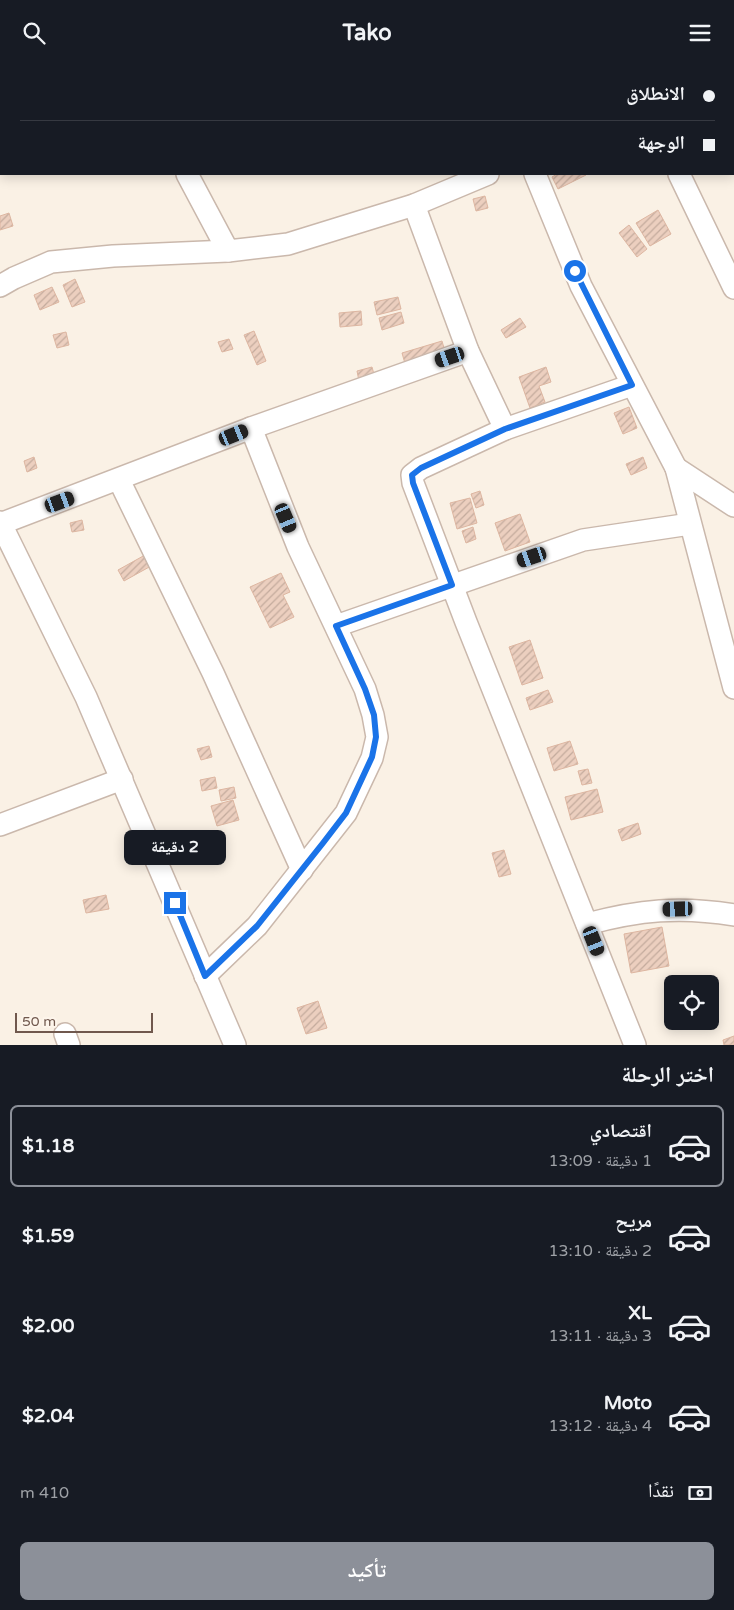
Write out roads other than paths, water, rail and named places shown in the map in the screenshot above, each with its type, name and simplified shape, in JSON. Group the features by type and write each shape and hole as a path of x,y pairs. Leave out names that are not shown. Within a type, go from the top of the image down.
{"street":[{"path":"188,175 228,251"},
{"path":"0,286 51,262 113,256 228,251 288,244 414,205 486,175"},
{"path":"535,175 581,286 676,468 734,688"},
{"path":"679,175 734,288"},
{"path":"414,205 468,351 505,429"},
{"path":"235,1045 86,697 0,523 119,480 251,428 468,351"},
{"path":"632,385 505,429 421,468 412,475 413,483 452,585 635,1045"},
{"path":"205,976 257,926 346,813 372,757 376,737 374,715 365,689 298,547 251,428"},
{"path":"676,468 734,506"},
{"path":"119,480 213,673 302,870"},
{"path":"336,626 583,540 690,524"},
{"path":"0,825 122,779"},
{"path":"587,924 652,910 704,910 734,915"}]}
